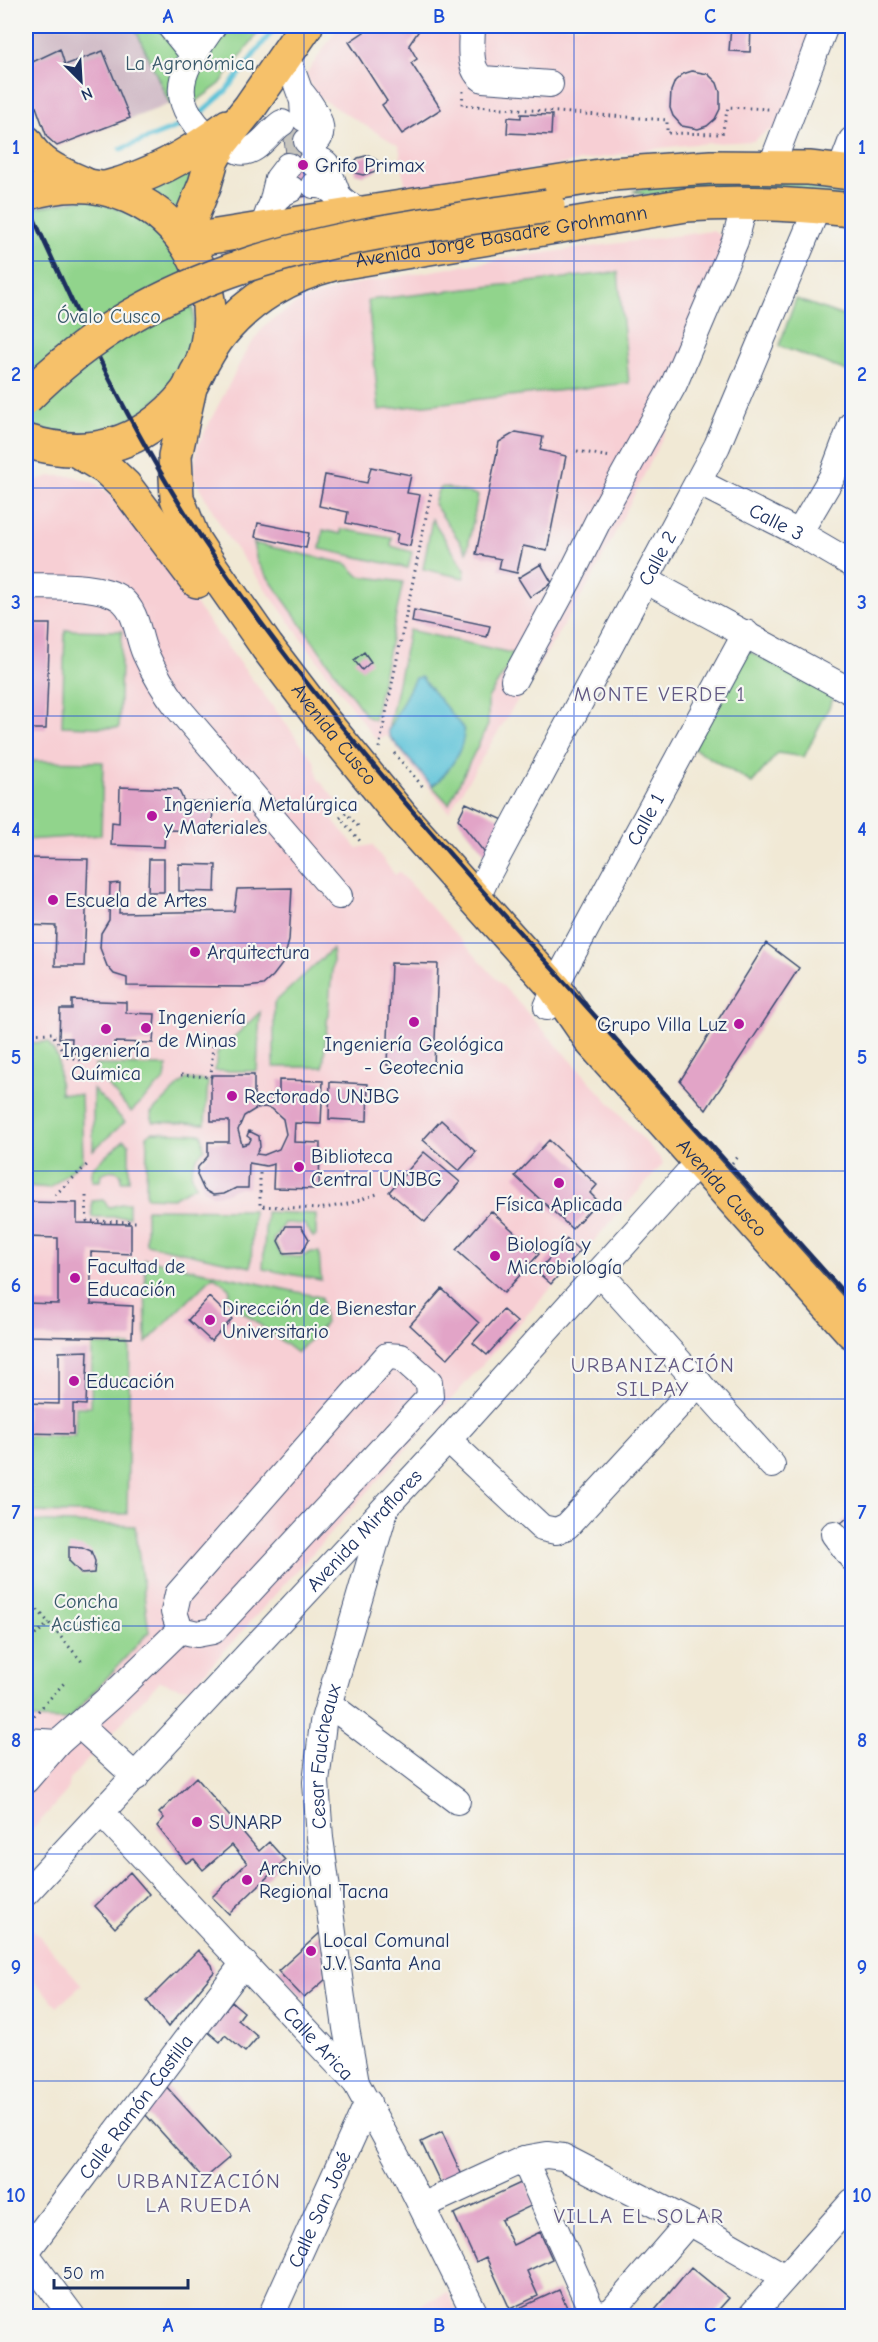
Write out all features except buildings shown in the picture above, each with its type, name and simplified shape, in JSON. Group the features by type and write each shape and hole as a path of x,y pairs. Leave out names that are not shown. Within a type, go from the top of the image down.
{"main road":[{"path":"26,194 63,185 95,186 152,173 216,141 250,107 306,26"},
{"path":"184,240 205,184 216,141"},
{"path":"26,142 38,159 52,169 141,201 157,212 184,240 201,273 208,306 208,329 204,352 193,378 175,406 158,421 139,434 119,443 98,448 43,449"},
{"path":"184,240 369,214 612,174 711,166 771,167 846,173"},
{"path":"26,398 103,332 160,298 221,272 338,241 548,207 679,169"},
{"name":"Avenida Jorge Basadre Grohmann","path":"193,378 220,335 261,296 292,278 319,268 361,258 686,205 745,203 819,206 852,210"},
{"path":"548,207 686,205"},
{"name":"Avenida Cusco","path":"193,378 176,456 177,498 194,540 267,647 321,718 401,816 476,900 551,998"},
{"name":"Avenida Cusco","path":"43,449 106,468 125,486 363,802 407,855 593,1043 852,1332"}],"street":[{"path":"170,26 193,54"},
{"path":"213,26 193,54 183,75 181,90 183,102 194,123 216,141 240,151 297,159 348,205 369,214"},
{"path":"472,26 473,68 477,75 483,79 550,84"},
{"path":"771,167 825,26"},
{"path":"244,232 265,223 297,159 321,128 317,117 300,91 286,54"},
{"path":"846,173 852,140"},
{"path":"514,680 674,384 735,241 745,203"},
{"name":"Calle 2","path":"476,900 717,446 819,206"},
{"path":"799,533 832,477 852,424"},
{"name":"Calle 3","path":"698,482 799,533 852,564"},
{"path":"645,580 852,692"},
{"path":"26,586 88,589 120,599 132,613 144,650 161,685 178,708 339,896"},
{"name":"Calle 1","path":"551,998 746,633"},
{"name":"Avenida Miraflores","path":"26,1893 448,1440 600,1274 699,1161"},
{"path":"600,1274 772,1465"},
{"path":"387,1356 401,1357 429,1382 430,1397 213,1631 197,1634 180,1630 174,1612 178,1594 387,1356"},
{"path":"448,1440 542,1528 556,1531 567,1526 699,1383"},
{"name":"Cesar Faucheaux","path":"362,2093 344,2017 320,1838 316,1782 323,1723 386,1507"},
{"path":"834,1534 852,1558"},
{"path":"26,1780 58,1743 180,1630"},
{"path":"329,1704 457,1801"},
{"path":"79,1725 136,1777"},
{"path":"26,1741 58,1743"},
{"name":"Calle Arica","path":"102,1813 244,1963 362,2093 422,2206 476,2316"},
{"name":"Calle Ramón Castilla","path":"26,2253 244,1963"},
{"name":"Calle San José","path":"271,2316 362,2093"},
{"path":"422,2206 524,2159 547,2155 563,2157 689,2222 785,2277"},
{"path":"524,2159 594,2312 600,2314 613,2310 689,2222"},
{"path":"751,2316 852,2202"},
{"path":"26,2253 72,2316"}],"path":[{"path":"463,82 462,105 667,120 667,133 722,134 728,107 778,109"},
{"path":"379,748 431,492"},
{"path":"394,753 424,788"},
{"path":"358,826 346,813 340,818 360,841"},
{"path":"26,1034 52,1033 66,1056 80,1060"},
{"path":"181,1075 211,1077 213,1041"},
{"path":"55,1195 88,1164"},
{"path":"260,1173 260,1206 326,1208 377,1194"},
{"path":"86,1196 87,1221 136,1222"},
{"path":"26,1596 83,1663"},
{"path":"26,1643 49,1623"},
{"path":"26,1722 66,1682"}],"shaded area":[{"path":"26,26 134,26 170,104 57,146 47,137 26,79"},
{"path":"339,26 836,26 790,138 768,130 754,141 653,149 406,190 399,146 315,95 306,74"},
{"path":"712,231 747,248 661,441 593,577 449,812 387,736 375,739 228,538 193,476 197,447 246,351 265,325 301,300 355,284 521,256"},
{"path":"51,476 73,476 95,483 114,497 314,761 318,779 338,802 331,818 357,848 372,845 395,875 399,872 661,1159 663,1164 192,1687 179,1688 160,1681 69,1780 67,1791 26,1837 26,483"},
{"path":"26,1921 82,1985 57,2007 26,1971"},
{"path":"447,2292 459,2316 399,2316"}],"green space":[{"name":"La Agronómica","path":"134,26 263,26 220,84 190,106 170,104"},
{"path":"197,158 185,219 143,185"},
{"path":"782,180 852,188 852,200 702,192 644,195 634,191 678,181"},
{"name":"Óvalo Cusco","path":"88,199 128,212 149,225 186,276 194,314 188,351 170,384 143,411 108,428 68,433 26,423 26,209"},
{"path":"618,272 629,383 379,410 368,300"},
{"path":"796,299 852,319 852,373 779,346"},
{"path":"443,487 478,495 467,552 434,504 438,490"},
{"path":"432,519 465,570 464,578 423,569"},
{"path":"341,529 392,538 391,546 412,552 408,568 320,549 323,530 341,534"},
{"path":"253,543 347,564 359,576 403,582 374,720 366,716 257,562"},
{"path":"65,630 122,631 119,728 62,726"},
{"path":"409,630 516,654 488,698 488,725 449,804 432,786 440,780 388,731"},
{"path":"747,650 834,697 804,757 778,753 752,783 693,748"},
{"path":"26,761 103,762 101,835 26,840"},
{"path":"332,949 333,960 323,1067 274,1067 274,1003"},
{"path":"260,1012 257,1071 215,1071 217,1053"},
{"path":"48,1042 58,1058 60,1093 81,1095 83,1160 50,1188 26,1186 26,1043"},
{"path":"95,1065 167,1066 165,1079 131,1112 97,1073"},
{"path":"186,1079 208,1081 205,1124 153,1122 151,1113"},
{"path":"93,1089 125,1122 93,1150"},
{"path":"152,1132 202,1134 204,1149 192,1166 193,1180 196,1185 173,1198 146,1197 147,1136"},
{"path":"124,1140 129,1144 129,1181 121,1181 121,1174 111,1171 101,1174 100,1181 92,1181 92,1168"},
{"path":"103,1200 109,1207 129,1203 129,1217 92,1217 92,1201"},
{"path":"146,1209 253,1210 251,1267 146,1244"},
{"path":"266,1212 316,1214 316,1236 313,1237 304,1224 284,1223 273,1240 282,1256 301,1257 311,1252 319,1252 321,1280 263,1269"},
{"path":"145,1259 321,1297 325,1324 297,1353 226,1299 230,1292 229,1288 213,1276 146,1343"},
{"path":"92,1345 130,1346 127,1514 26,1512 26,1436 75,1436 76,1407 91,1407"},
{"name":"Concha Acústica","path":"26,1521 135,1526 149,1632 68,1720 26,1719"}],"water":[{"path":"421,677 464,729 459,753 444,775 432,786 390,737 388,731 415,678"}],"waterway":[{"path":"200,114 226,91 276,26"},
{"path":"121,149 182,125"}],"tunnel":[{"path":"285,144 307,141"}],"railway":[{"path":"26,201 107,375 153,459 203,540 285,655 373,765 465,871 852,1302"}],"place":[{"name":"Grifo Primax","path":"303,165"},
{"name":"Ingeniería Metalúrgica y Materiales","path":"152,816"},
{"name":"Escuela de Artes","path":"53,900"},
{"name":"Arquitectura","path":"195,952"},
{"name":"Ingeniería Geológica - Geotecnia","path":"414,1022"},
{"name":"Grupo Villa Luz","path":"739,1024"},
{"name":"Ingeniería de Minas","path":"146,1028"},
{"name":"Ingeniería Química","path":"106,1029"},
{"name":"Rectorado UNJBG","path":"232,1096"},
{"name":"Biblioteca Central UNJBG","path":"299,1167"},
{"name":"Física Aplicada","path":"559,1183"},
{"name":"Biología y Microbiología","path":"495,1256"},
{"name":"Facultad de Educación","path":"75,1278"},
{"name":"Dirección de Bienestar Universitario","path":"210,1320"},
{"name":"Educación","path":"74,1381"},
{"name":"SUNARP","path":"197,1822"},
{"name":"Archivo Regional Tacna","path":"247,1880"},
{"name":"Local Comunal J.V. Santa Ana","path":"311,1951"}],"district":[{"name":"MONTE VERDE 1","path":"660,694"},
{"name":"URBANIZACIÓN SILPAY","path":"653,1377"},
{"name":"URBANIZACIÓN LA RUEDA","path":"199,2193"},
{"name":"VILLA EL SOLAR","path":"639,2216"}]}
